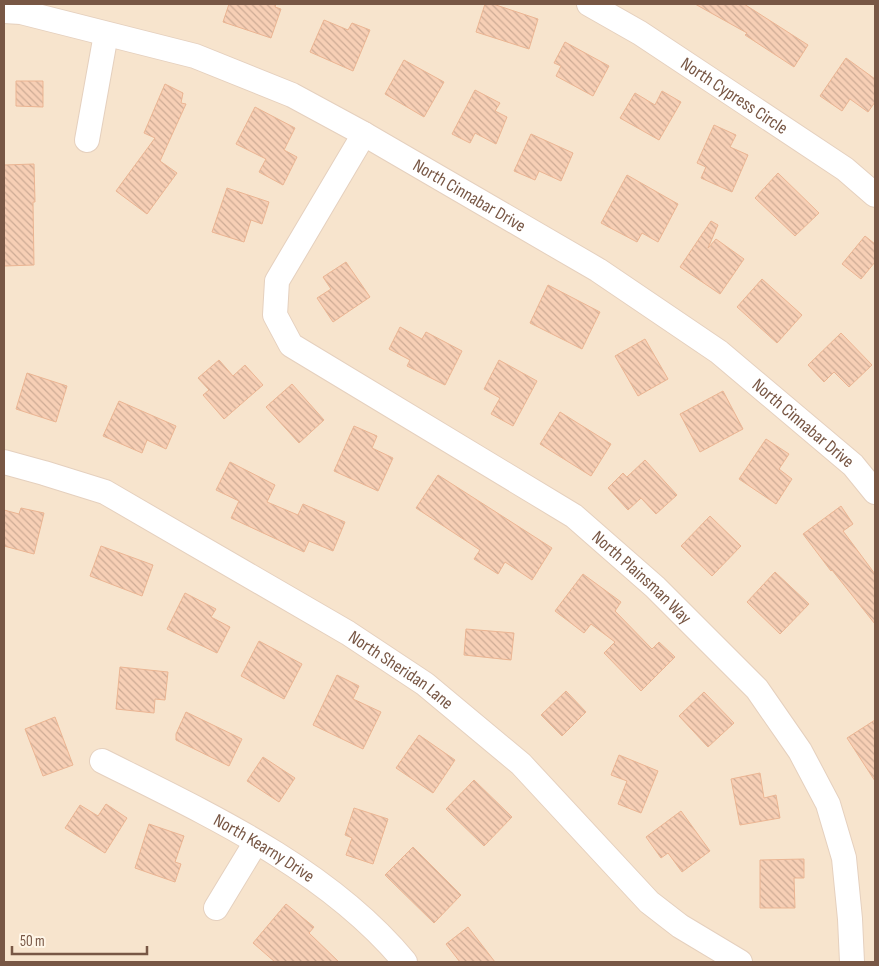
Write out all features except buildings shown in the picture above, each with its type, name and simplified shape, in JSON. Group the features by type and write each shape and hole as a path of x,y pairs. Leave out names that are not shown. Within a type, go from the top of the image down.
{"street":[{"name":"North Cypress Circle","path":"589,4 640,33 828,158 875,195"},
{"name":"North Cinnabar Drive","path":"4,11 21,12 195,56 292,95 364,134 598,270 719,352 853,465 875,492"},
{"path":"87,140 106,34"},
{"name":"North Plainsman Way","path":"364,134 277,281 274,315 291,345 574,516 655,587 757,688 800,751 828,804 844,858 852,962"},
{"name":"North Sheridan Lane","path":"4,462 105,492 348,633 425,684 521,764 649,902 680,926 740,962"},
{"name":"North Kearny Drive","path":"102,761 218,819 304,872 351,906 405,962"},
{"path":"216,908 256,842"}],"shaded area":[{"path":"4,4 875,4 875,962 4,962"}]}
